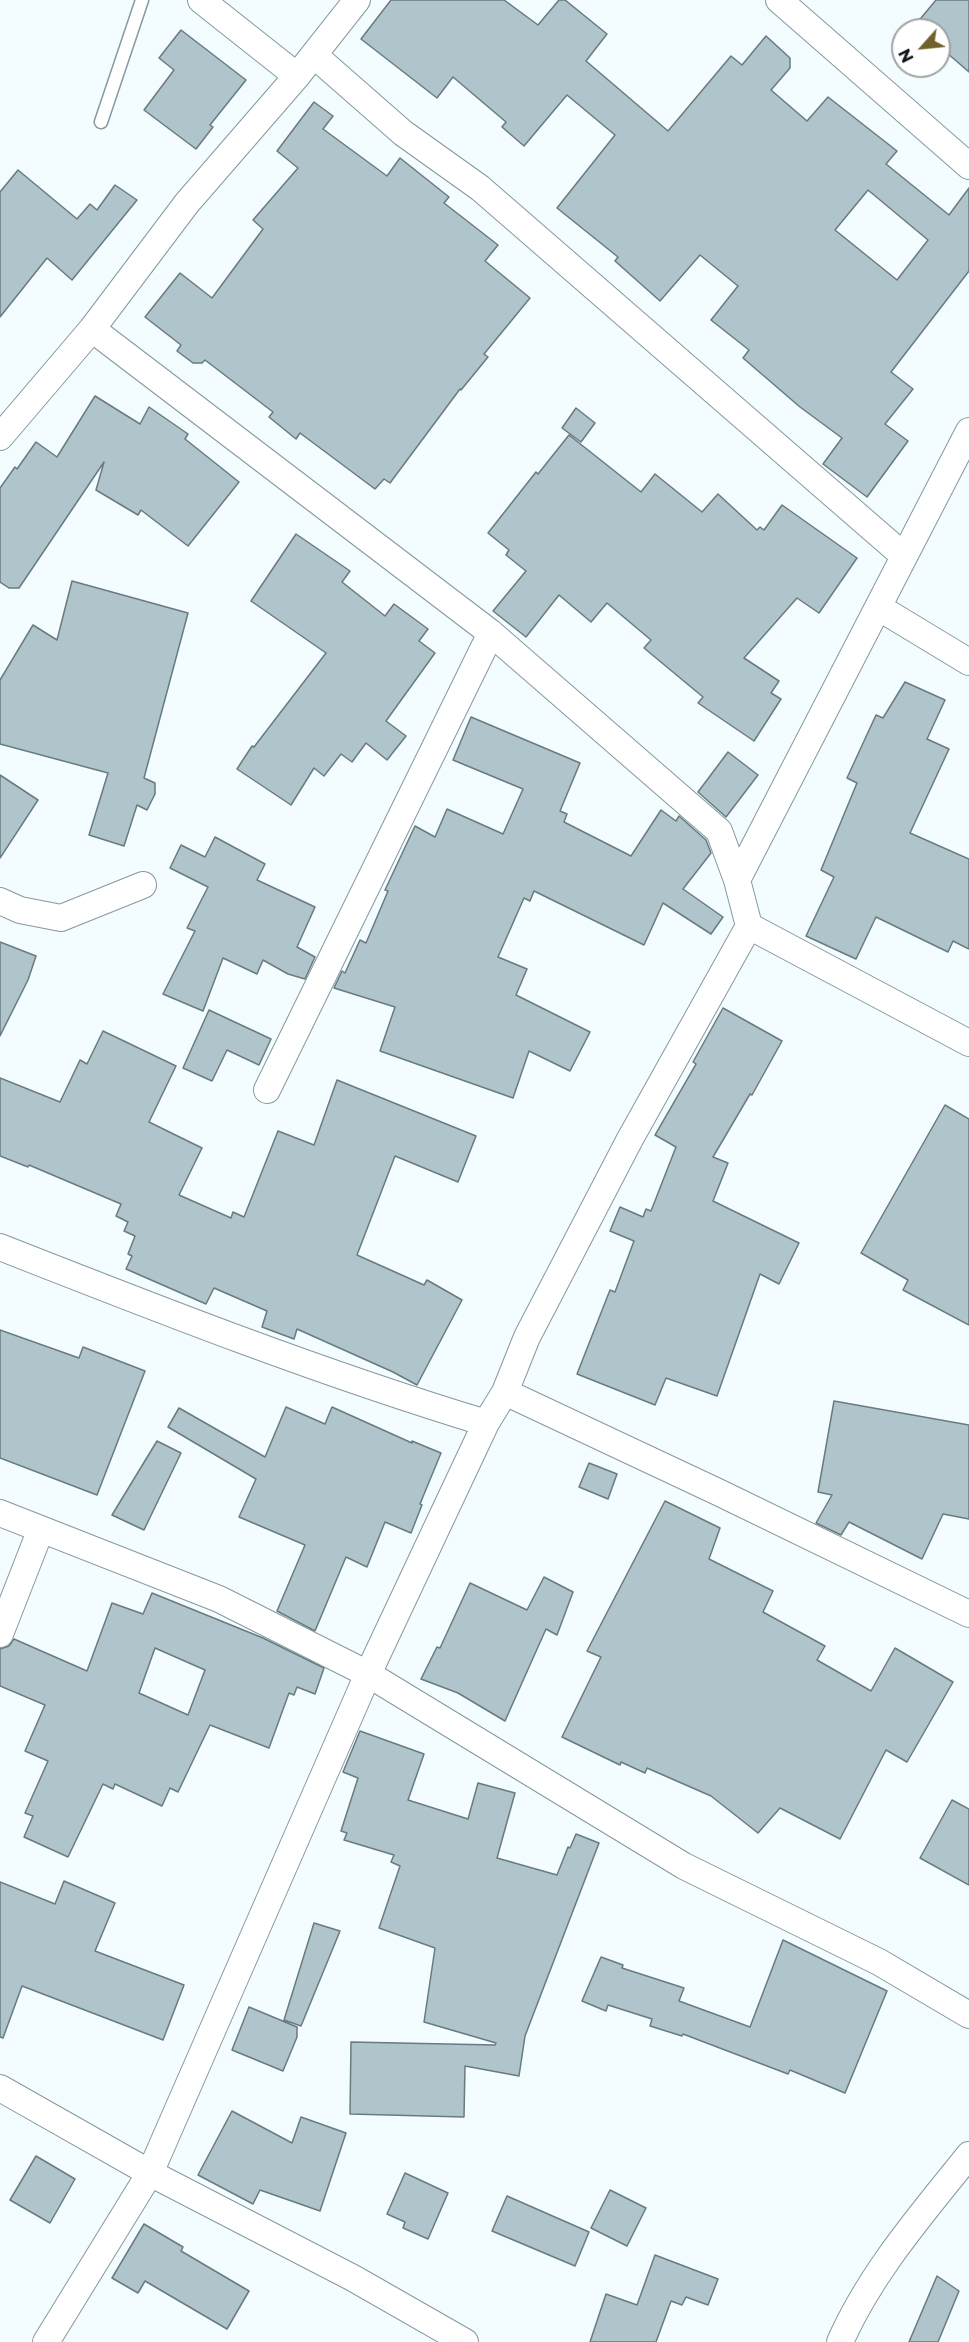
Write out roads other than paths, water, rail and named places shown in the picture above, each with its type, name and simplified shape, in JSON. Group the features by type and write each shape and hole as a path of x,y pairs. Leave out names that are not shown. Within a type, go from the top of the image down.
{"street":[{"path":"201,0 297,76"},
{"path":"0,437 92,329 187,202 297,76 357,0"},
{"path":"779,0 969,166"},
{"path":"314,55 403,133 480,188 904,556"},
{"path":"46,2342 150,2173 368,1674 486,1424 505,1392 527,1336 625,1150 749,926 737,880 719,831 491,633 92,329"},
{"path":"737,880 969,431"},
{"path":"878,608 969,662"},
{"path":"267,1090 491,633"},
{"path":"0,901 20,910 61,918 143,885"},
{"path":"749,926 969,1043"},
{"path":"0,1247 129,1298 401,1397 486,1424"},
{"path":"505,1392 969,1614"},
{"path":"0,1513 219,1599 368,1674 674,1861 879,1962 969,2015"},
{"path":"0,1634 41,1529"},
{"path":"0,2088 150,2173 353,2278 465,2342"},
{"path":"840,2342 850,2320 894,2248 969,2155"}],"lane":[{"path":"101,122 142,0"}]}
